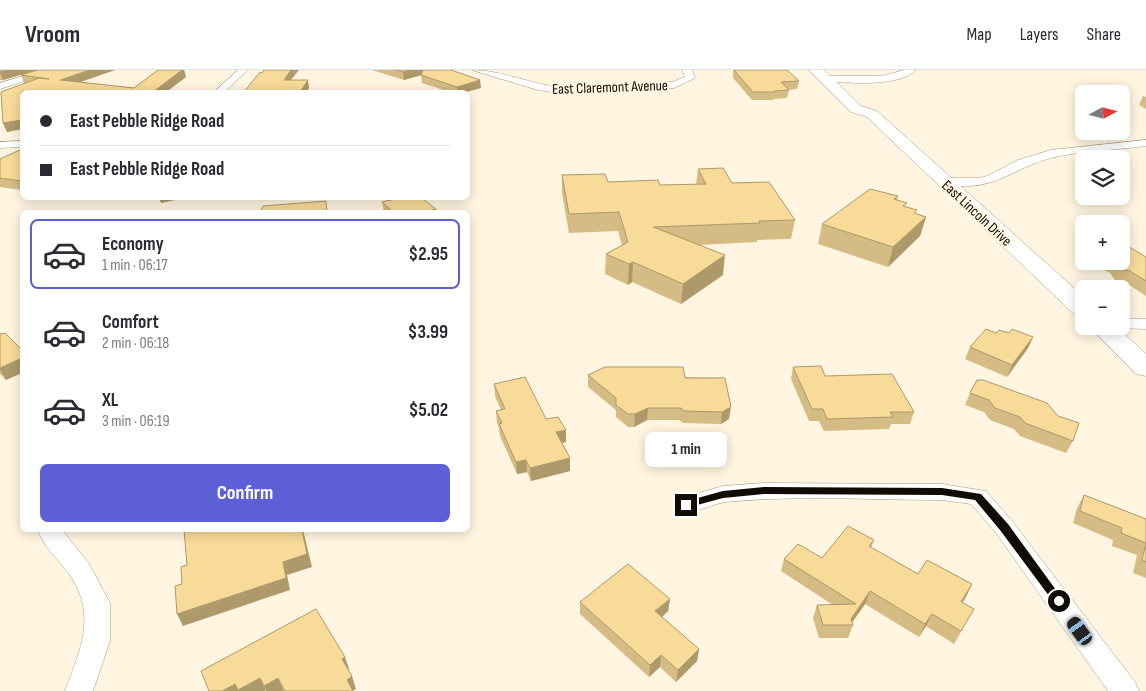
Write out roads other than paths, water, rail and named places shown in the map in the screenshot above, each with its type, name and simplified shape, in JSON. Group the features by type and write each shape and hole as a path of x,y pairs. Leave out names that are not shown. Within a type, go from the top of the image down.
{"main road":[{"name":"East Lincoln Drive","path":"828,75 856,109 872,114 1075,302"},
{"path":"1111,335 1146,368"}],"street":[{"path":"0,86 52,70"},
{"path":"222,90 243,70"},
{"name":"East Claremont Avenue","path":"477,70 541,88 559,90 674,85 690,78 687,70"},
{"path":"828,75 895,77 911,70"},
{"path":"945,182 980,182 991,179 1022,163 1051,154 1146,143"},
{"path":"0,145 20,144"},
{"path":"1130,324 1146,324"},
{"path":"686,505 723,494 764,490 942,492 978,497 1004,527 1125,691"},
{"path":"51,532 79,569 97,603 97,641 79,691"}]}
